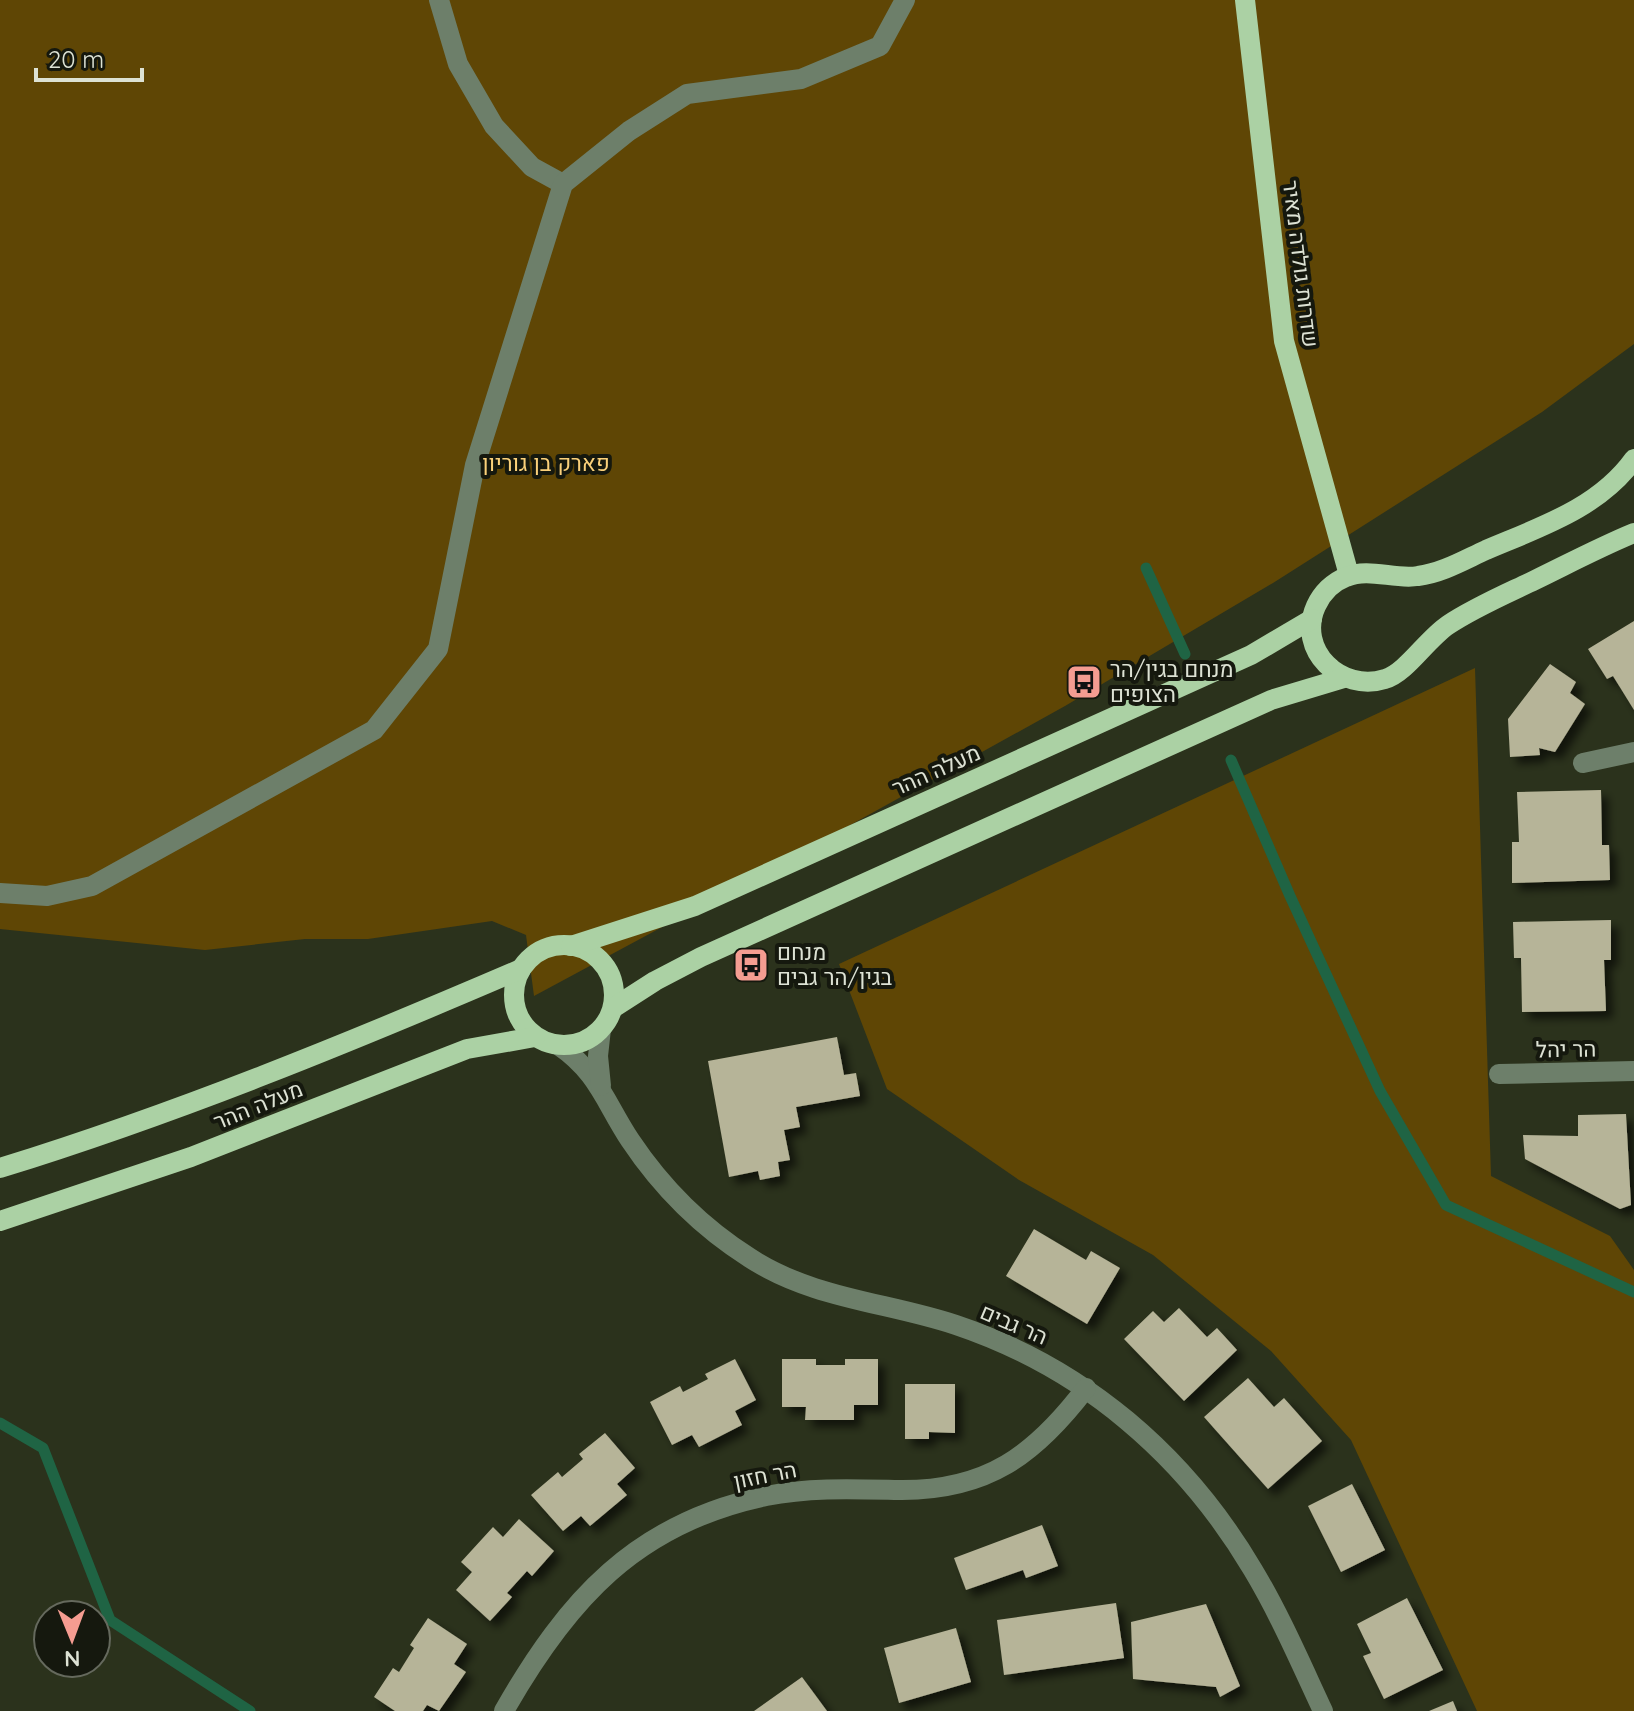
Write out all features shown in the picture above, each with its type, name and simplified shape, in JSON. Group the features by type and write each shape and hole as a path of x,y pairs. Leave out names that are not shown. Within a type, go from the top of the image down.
{"main road":[{"name":"שדרות גולדה מאיר","path":"1245,0 1284,341 1349,575"},
{"path":"1634,459 1610,486 1576,510 1441,570 1403,577 1374,573 1349,575 1335,583 1323,595 1312,619 1312,636 1317,653 1323,663 1344,678 1358,682 1388,678 1405,667 1434,635 1461,617 1634,533"},
{"name":"מעלה ההר","path":"571,946 695,906 1251,655 1312,619"},
{"path":"613,1008 701,957 899,867 1271,700 1344,678"},
{"path":"571,946 593,954 608,971 614,986 613,1008 601,1029 582,1042 558,1045 535,1037 523,1025 515,1009 514,993 521,969 532,956 547,948 571,946"},
{"name":"מעלה ההר","path":"0,1168 174,1109 411,1016 521,969"},
{"name":"מעלה ההר","path":"0,1221 191,1157 467,1049 535,1037"}],"street":[{"path":"439,0 458,64 494,126 532,167 563,184"},
{"path":"0,893 47,896 92,886 374,730 438,649 475,465 563,184 629,131 687,94 801,79 880,46 905,0"},
{"path":"1583,763 1634,752"},
{"name":"הר גבים","path":"601,1029 598,1056 602,1090"},
{"name":"הר גבים","path":"558,1045 583,1063 629,1138 682,1205 714,1234 752,1260 796,1282 845,1299 953,1324 1000,1341 1045,1362 1125,1417 1161,1450 1225,1526 1278,1615 1323,1711"},
{"name":"הר יהל","path":"1499,1074 1634,1071"},
{"name":"הר חזון","path":"504,1711 553,1632 586,1594 622,1560 664,1532 712,1510 768,1495 831,1488 936,1489 970,1482 997,1471 1025,1454 1064,1417 1086,1388"}],"green space":[{"name":"פארק בן גוריון","path":"0,0 1634,0 1634,344 1542,412 1273,583 1065,706 534,996 526,935 492,921 368,939 305,939 205,950 0,929"},
{"path":"1475,668 1491,1176 1610,1236 1634,1270 1634,1711 1477,1711 1351,1440 1271,1351 1153,1255 1019,1180 887,1089 839,964"}],"building":[{"path":"1634,621 1634,710 1613,676 1607,679 1588,649"},
{"path":"1550,664 1576,682 1570,693 1585,704 1555,752 1539,748 1540,755 1510,757 1508,719"},
{"path":"1601,790 1602,845 1609,845 1610,880 1512,883 1512,842 1519,842 1517,792"},
{"path":"1611,920 1611,960 1604,960 1606,1011 1522,1012 1521,958 1514,958 1513,922"},
{"path":"837,1037 844,1075 856,1073 860,1096 796,1107 800,1127 784,1130 790,1160 778,1162 780,1176 760,1180 758,1171 729,1177 708,1061"},
{"path":"1626,1114 1631,1205 1620,1209 1525,1159 1523,1135 1578,1136 1578,1115"},
{"path":"1034,1229 1086,1260 1091,1251 1120,1268 1087,1324 1006,1276"},
{"path":"1179,1308 1207,1337 1217,1328 1237,1350 1184,1401 1124,1339 1153,1311 1164,1322"},
{"path":"735,1359 756,1400 735,1411 742,1425 699,1447 692,1435 672,1445 650,1402 680,1386 683,1392 708,1379 705,1374"},
{"path":"782,1359 816,1359 816,1365 845,1365 845,1359 878,1359 878,1405 854,1405 854,1420 805,1420 806,1407 782,1407"},
{"path":"1248,1378 1274,1407 1284,1398 1322,1441 1268,1489 1204,1417"},
{"path":"905,1384 955,1384 955,1433 929,1432 929,1439 905,1439"},
{"path":"605,1433 635,1468 617,1484 627,1495 590,1526 581,1516 563,1531 531,1495 558,1472 562,1477 583,1459 579,1454"},
{"path":"1352,1484 1385,1550 1341,1572 1308,1506"},
{"path":"519,1519 554,1551 532,1576 527,1571 507,1593 512,1597 490,1621 456,1590 472,1572 461,1562 493,1527 503,1537"},
{"path":"1042,1525 1058,1566 1026,1578 1023,1570 966,1590 954,1558"},
{"path":"1407,1598 1443,1670 1384,1699 1363,1656 1371,1653 1357,1624"},
{"path":"1116,1603 1124,1658 1004,1675 997,1620"},
{"path":"1206,1604 1240,1686 1220,1697 1216,1687 1133,1679 1131,1622"},
{"path":"428,1618 467,1644 454,1664 466,1672 439,1711 427,1705 423,1711 395,1711 374,1697 393,1668 399,1672 414,1648 410,1645"},
{"path":"956,1628 971,1682 899,1703 884,1648"},
{"path":"802,1677 827,1711 754,1711"},
{"path":"1453,1701 1457,1711 1429,1711"}],"waterway":[{"path":"1146,568 1185,654"},
{"path":"1231,760 1380,1091 1446,1205 1634,1292"},
{"path":"0,1423 43,1448 110,1620 250,1711"}],"place":[{"name":"מנחם בגין/הר הצופים","path":"1084,682"},
{"name":"מנחם בגין/הר גבים","path":"751,965"}]}
